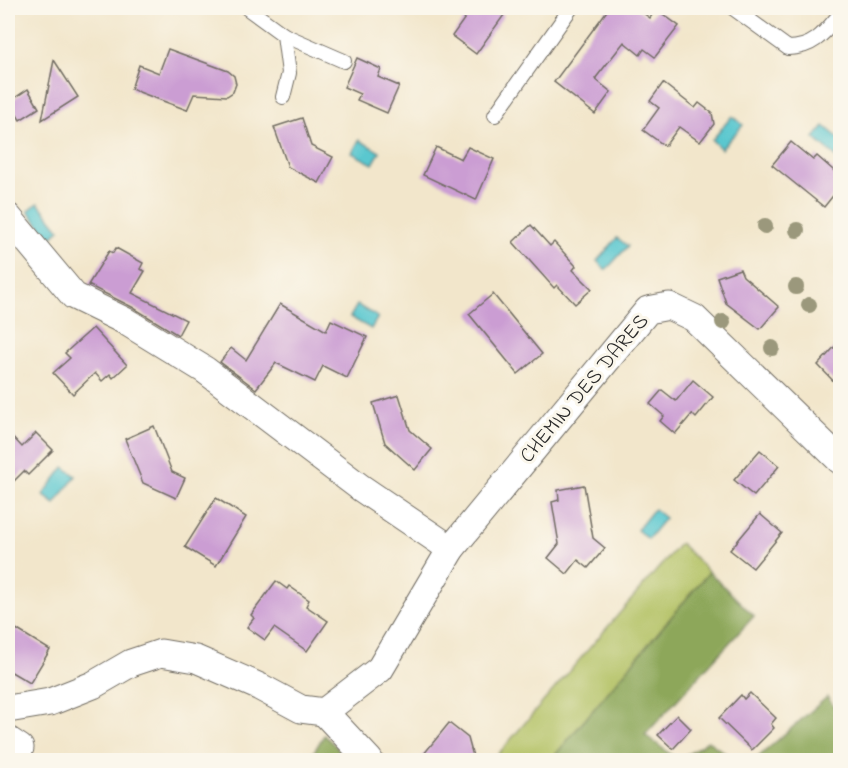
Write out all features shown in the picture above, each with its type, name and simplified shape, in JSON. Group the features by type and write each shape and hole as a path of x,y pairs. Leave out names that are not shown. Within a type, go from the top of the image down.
{"street":[{"path":"8,217 75,296 125,321 205,370 362,488 451,549"},
{"name":"CHEMIN DES DARES","path":"324,712 380,669 451,549 648,310 669,306 694,318 840,460"},
{"path":"8,709 50,702 93,685 131,663 161,653 196,659 260,687 301,709 324,712 369,760"}],"lane":[{"path":"247,8 284,35 344,61"},
{"path":"495,115 571,8"},
{"path":"733,8 788,48 807,46 818,39 840,14"},
{"path":"283,97 289,73 284,35"}],"green space":[{"path":"680,543 709,572 551,760 493,760"},
{"path":"709,572 754,616 645,735 678,760 551,760"},
{"path":"827,697 840,715 840,760 755,760"},
{"path":"324,735 350,760 309,760"},
{"path":"708,741 735,760 679,760"}],"water":[{"path":"732,116 743,125 721,149 712,140"},
{"path":"824,126 840,139 840,154 837,158 814,138"},
{"path":"359,140 380,152 373,164 352,153"},
{"path":"38,203 60,230 50,238 28,211"},
{"path":"617,238 628,246 606,270 597,261"},
{"path":"357,305 378,317 371,329 350,317"},
{"path":"64,467 76,476 55,504 43,495"},
{"path":"654,509 665,518 648,539 637,530"}],"building":[{"path":"472,8 493,8 504,15 476,54 452,36"},
{"path":"609,8 636,8 650,18 656,9 679,26 655,57 644,49 640,55 624,42 595,79 611,92 595,114 554,82"},
{"path":"168,49 228,71 234,76 236,84 233,92 227,96 194,94 187,110 131,89 139,65 159,73"},
{"path":"357,58 381,69 378,77 399,86 387,113 357,100 360,94 344,87"},
{"path":"54,60 78,97 42,120"},
{"path":"663,83 695,108 699,103 712,113 714,124 700,142 679,127 665,146 643,130 659,108 650,101"},
{"path":"28,89 39,108 20,120 9,102"},
{"path":"302,118 311,146 333,157 319,183 288,167 274,127"},
{"path":"791,142 813,160 817,156 840,176 840,187 824,207 772,165"},
{"path":"436,147 461,159 468,147 494,159 476,200 423,175"},
{"path":"531,225 550,246 554,242 576,266 573,270 592,289 575,304 557,285 554,288 513,242"},
{"path":"116,248 143,263 140,269 145,271 132,293 186,320 178,335 132,307 88,285 109,251 113,253"},
{"path":"740,269 743,276 779,307 760,329 726,303 717,277"},
{"path":"493,294 542,354 518,374 469,314"},
{"path":"280,304 326,331 331,320 367,337 347,378 323,366 315,382 276,363 256,389 220,362 231,348 246,360"},
{"path":"93,328 127,365 113,378 110,374 102,381 95,373 73,394 53,373 70,358 65,353"},
{"path":"840,341 840,388 818,365"},
{"path":"693,380 713,397 696,418 692,414 675,434 660,421 664,416 650,404 662,390 676,401"},
{"path":"399,395 410,430 432,449 415,470 385,443 373,403"},
{"path":"154,426 172,472 185,478 176,498 143,483 125,439"},
{"path":"8,432 22,447 36,433 53,450 28,475 24,471 8,487"},
{"path":"760,450 779,466 754,496 734,480"},
{"path":"584,485 593,538 605,548 588,568 578,560 567,574 548,558 559,544 552,502 559,500 558,490"},
{"path":"216,498 246,517 216,566 185,547"},
{"path":"760,514 782,533 753,568 730,550"},
{"path":"276,581 287,589 289,586 309,600 306,606 328,621 307,651 274,628 265,640 247,627 254,618 251,615"},
{"path":"8,624 50,650 30,683 8,670"},
{"path":"750,693 776,718 771,724 774,728 752,750 719,718 741,695 744,699"},
{"path":"677,715 691,729 673,749 658,735"},
{"path":"449,723 468,738 474,760 419,760"}]}
